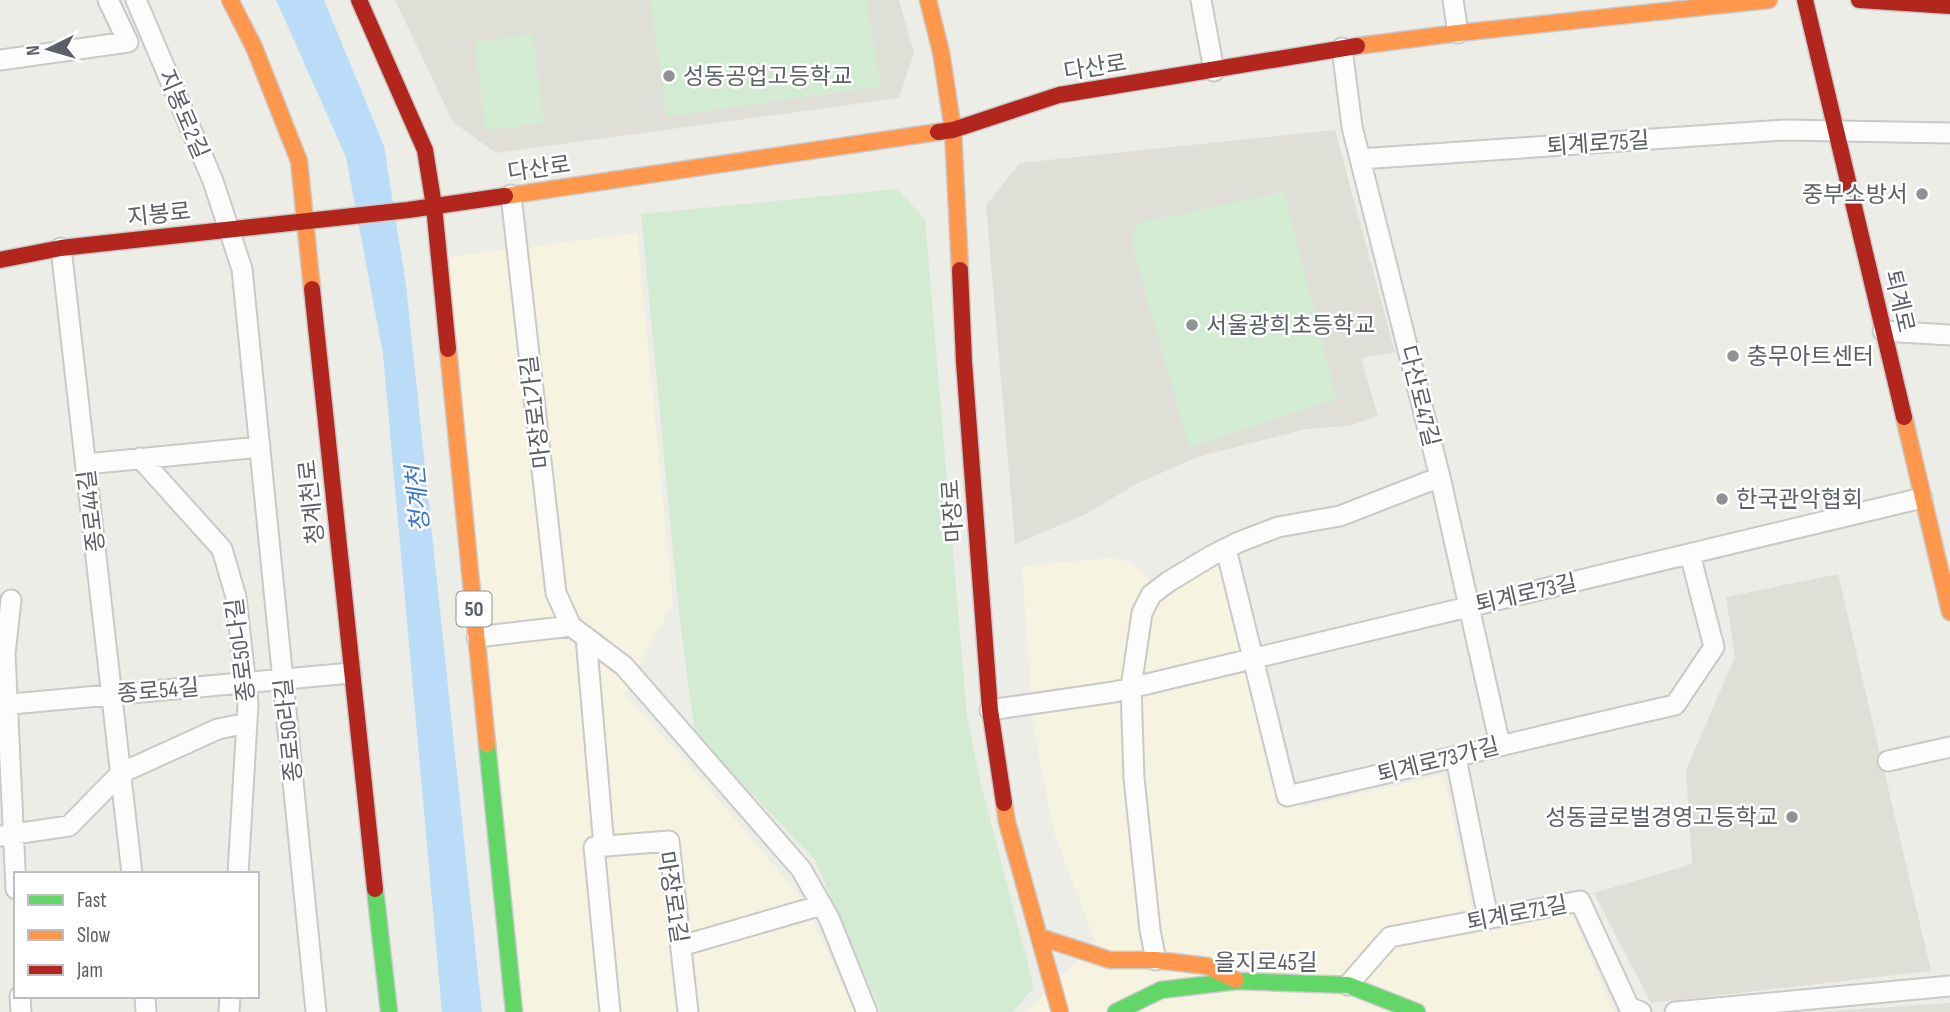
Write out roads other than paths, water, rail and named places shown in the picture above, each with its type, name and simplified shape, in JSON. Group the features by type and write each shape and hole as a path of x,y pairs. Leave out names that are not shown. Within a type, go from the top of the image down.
{"main road":[{"name":"청계천로","path":"230,0 254,47 299,161 351,673 389,1012"},
{"name":"50","path":"359,0 425,150 434,206 514,1012"},
{"name":"마장로","path":"928,0 941,52 953,130 964,362 990,710 1007,822 1060,1012"},
{"name":"다산로","path":"434,206 953,130 1059,95 1342,48 1769,0"},
{"name":"퇴계로","path":"1805,0 1950,612"},
{"path":"1859,0 1945,4"},
{"name":"지봉로","path":"0,260 61,248 434,206"},
{"path":"1040,937 1110,960 1156,960 1207,966 1237,981"},
{"name":"을지로45길","path":"1116,1012 1161,989 1237,981 1348,985 1417,1012"}],"street":[{"path":"0,60 128,42 108,0"},
{"name":"지봉로2길","path":"136,0 213,181 230,229"},
{"path":"1201,0 1214,71"},
{"path":"1453,0 1458,33"},
{"name":"다산로47길","path":"1342,48 1352,127 1440,477 1500,745"},
{"name":"퇴계로75길","path":"1360,159 1784,130 1950,133"},
{"name":"마장로1가길","path":"510,195 556,593 579,632 624,666 801,869 829,918 867,1012"},
{"name":"종로50라길","path":"230,229 242,269 316,1012"},
{"name":"종로44길","path":"61,248 132,872"},
{"path":"1884,331 1950,335"},
{"path":"86,464 260,447"},
{"name":"종로50나길","path":"140,458 222,549 236,597 246,682 247,723 238,872"},
{"path":"1156,960 1150,930 1134,778 1131,687 1142,613 1151,595 1168,582 1226,549 1278,527 1340,516 1440,477"},
{"name":"퇴계로73길","path":"990,710 1131,687 1922,498"},
{"name":"퇴계로73가길","path":"1226,549 1287,796 1675,705 1714,647 1690,554"},
{"path":"11,600 5,654 4,705 7,835 14,877"},
{"path":"477,637 579,632 604,846 594,847 610,1012"},
{"name":"종로54길","path":"4,705 351,673"},
{"path":"7,835 69,826 121,774 218,729 247,723"},
{"path":"1888,761 1950,747"},
{"path":"1456,758 1488,918"},
{"name":"마장로1길","path":"604,846 668,841 688,1012"},
{"name":"퇴계로71길","path":"1348,985 1390,937 1580,901 1629,1007 1641,1012"},
{"path":"681,946 822,905"},
{"path":"1675,1012 1950,986"}],"water":[{"name":"청계천","path":"276,0 324,0 384,146 406,285 482,1012 442,1012 383,354 346,157"}],"place":[{"name":"성동공업고등학교","path":"669,76"},
{"name":"중부소방서","path":"1922,194"},
{"name":"서울광희초등학교","path":"1192,325"},
{"name":"충무아트센터","path":"1733,356"},
{"name":"한국관악협회","path":"1722,499"},
{"name":"성동글로벌경영고등학교","path":"1792,817"}]}
